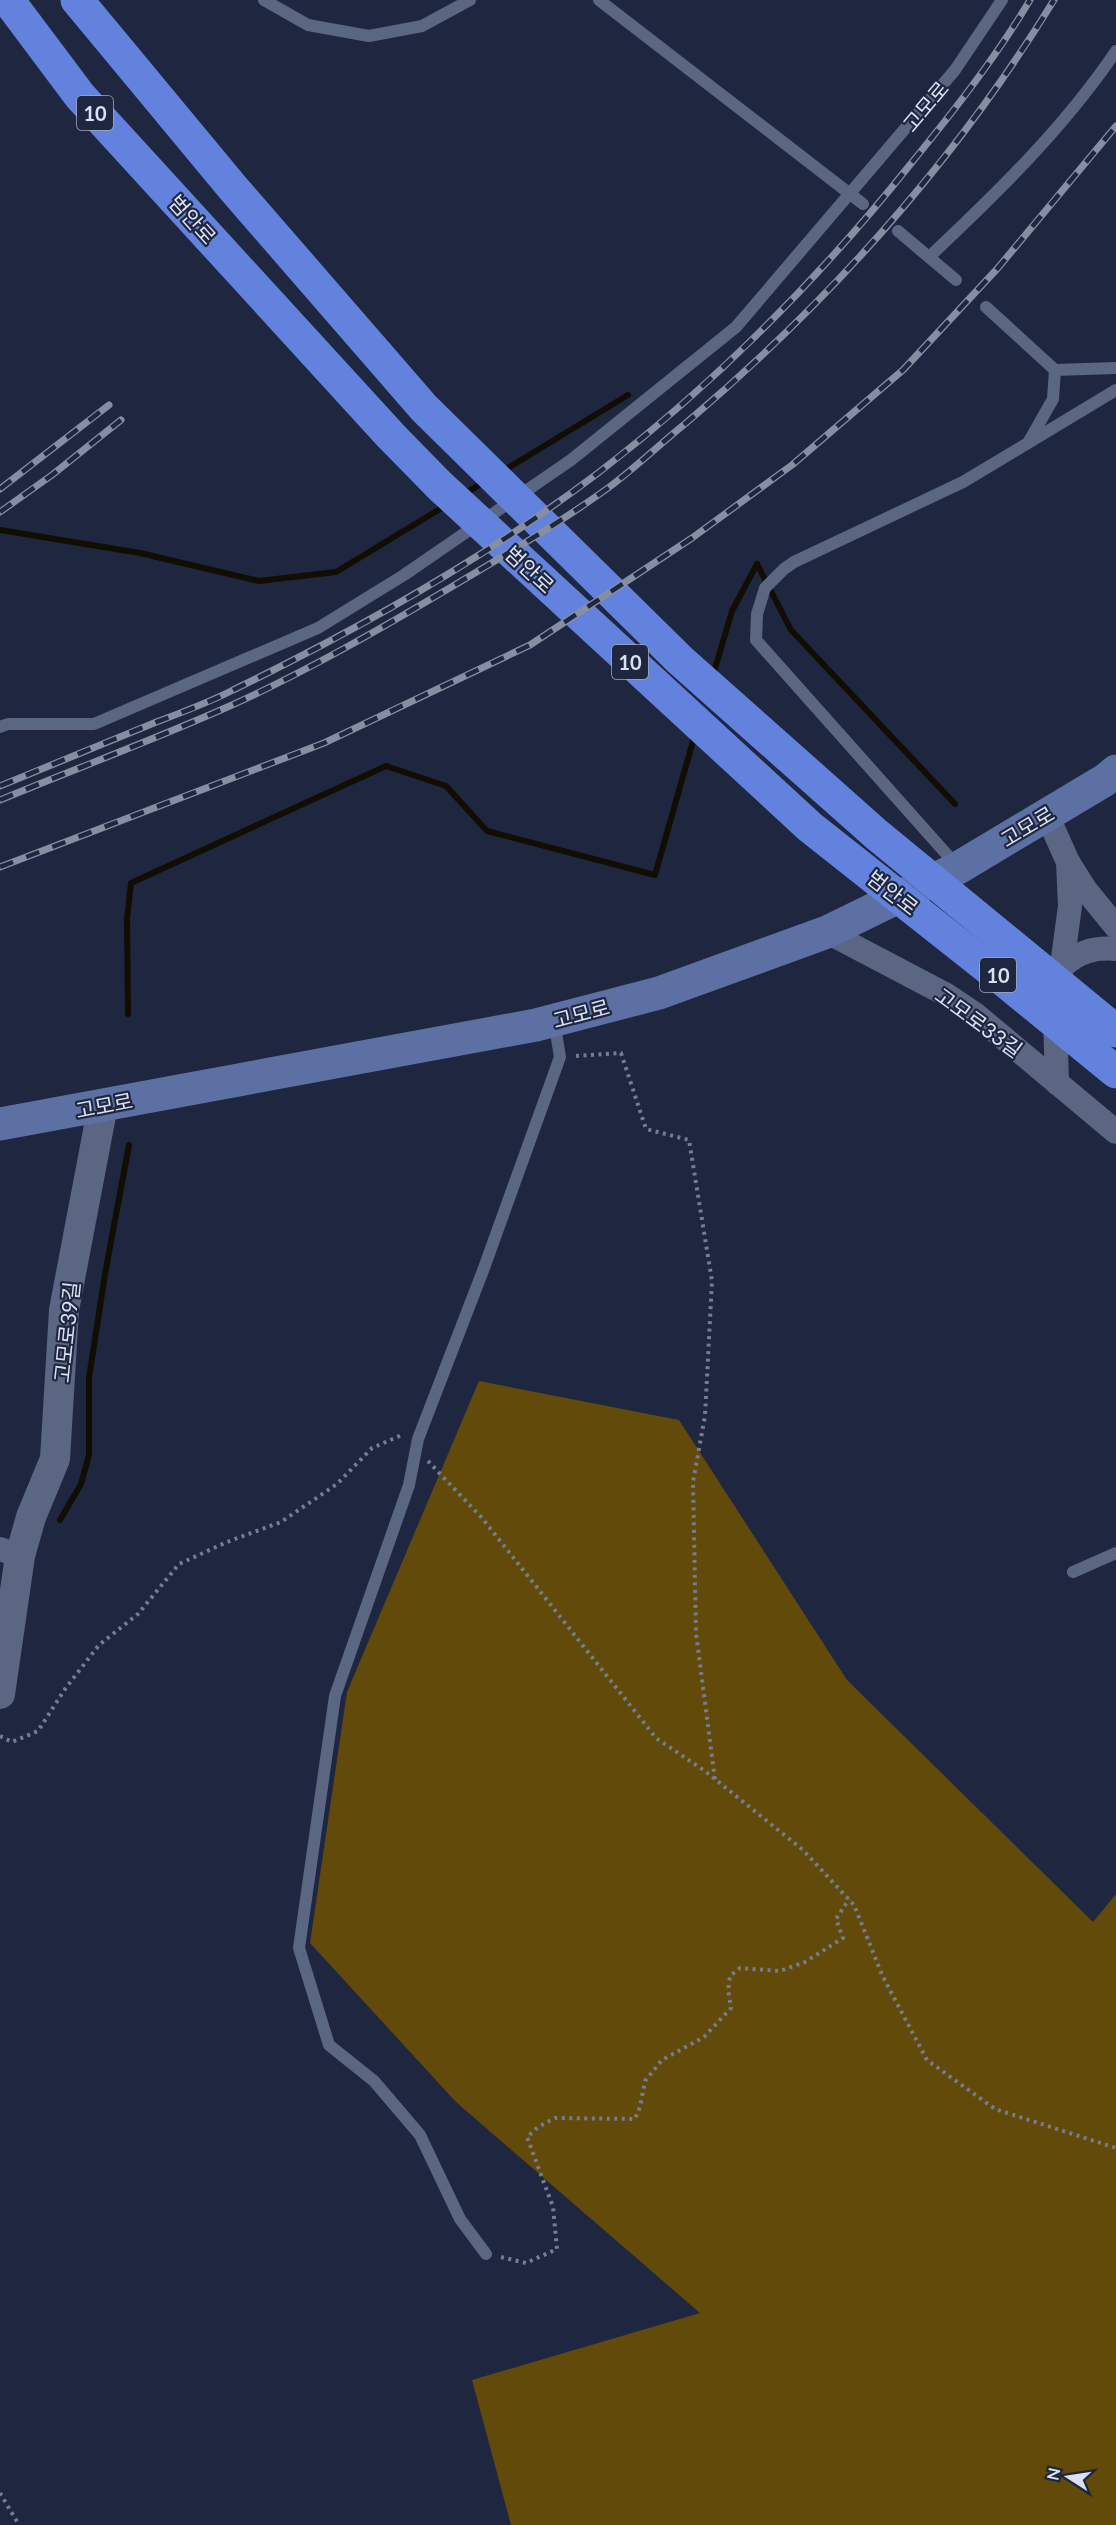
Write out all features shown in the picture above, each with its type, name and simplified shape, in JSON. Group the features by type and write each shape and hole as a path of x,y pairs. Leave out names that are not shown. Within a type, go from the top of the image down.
{"highway":[{"name":"범안로","path":"8,0 80,96 391,436 440,486 810,827 1116,1072"},
{"name":"범안로","path":"77,0 232,188 424,408 680,660 876,834 1116,1031"}],"main road":[{"name":"고모로","path":"0,1124 554,1020 659,993 827,932 958,868 1105,780 1116,771"}],"street":[{"path":"1047,815 1068,862 1085,889 1116,927"},
{"path":"1057,1083 1055,1026 1070,906 1068,862"},
{"name":"고모로33길","path":"827,932 945,994 975,1014 1116,1132"},
{"path":"1062,967 1072,957 1082,952 1105,948 1116,949"},
{"name":"고모로39길","path":"0,1694 10,1552 31,1518 55,1459 64,1310 103,1105"}],"lane":[{"path":"264,0 309,25 369,36 422,26 470,0"},
{"path":"599,0 863,204"},
{"name":"고모로","path":"0,727 8,724 94,724 318,628 404,575 571,460 736,327 956,70 1002,0"},
{"path":"929,257 986,204 1038,149 1116,51"},
{"path":"898,231 956,280"},
{"path":"987,307 1055,370 1116,368"},
{"path":"1028,444 1053,399 1055,370"},
{"path":"958,868 756,640 757,614 765,588 794,562 963,482 1116,390"},
{"path":"486,2253 460,2219 420,2135 374,2081 329,2045 299,1948 335,1696 409,1485 416,1448 560,1057 554,1020"},
{"path":"1073,1572 1116,1553"}],"path":[{"path":"560,1057 621,1053 646,1129 689,1140 712,1281 705,1416 693,1482 696,1632 716,1781"},
{"path":"0,1736 12,1742 38,1731 65,1689 99,1645 138,1614 179,1564 227,1542 281,1522 337,1484 372,1448 409,1432 416,1448 482,1518 656,1738 716,1781 803,1850 854,1905 882,1977 927,2060 995,2109 1116,2148"},
{"path":"486,2253 526,2263 557,2249 553,2207 527,2137 538,2127 555,2118 635,2119 645,2081 662,2060 704,2037 730,2008 728,1990 730,1976 740,1968 780,1971 805,1962 843,1938 836,1919 849,1899"},
{"path":"0,2493 19,2525"}],"shaded area":[{"path":"479,1381 679,1420 847,1680 1093,1922 1116,1894 1116,2525 511,2525 472,2380 700,2313 456,2102 310,1943 347,1692"}],"waterway":[{"path":"503,471 628,395"},
{"path":"464,494 486,481"},
{"path":"0,530 140,553 259,581 336,572 445,506"},
{"path":"757,564 791,630 955,804"},
{"path":"713,675 732,611 757,564"},
{"path":"128,1014 127,919 131,883 386,766 446,786 487,831 655,875 695,734"},
{"path":"60,1520 81,1484 89,1455 89,1378 105,1274 129,1145"}],"railway":[{"path":"0,786 214,699 280,667 374,617 467,563 598,473 683,404 723,367 763,329 838,250 957,106 1030,0"},
{"path":"0,800 203,718 288,678 453,586 551,527 608,488 739,377 790,328 887,226 975,117 1054,0"},
{"path":"0,867 324,743 530,645 692,538 792,465 903,370 997,269 1116,126"},
{"path":"0,489 109,405"},
{"path":"0,512 52,475 121,420"}]}
